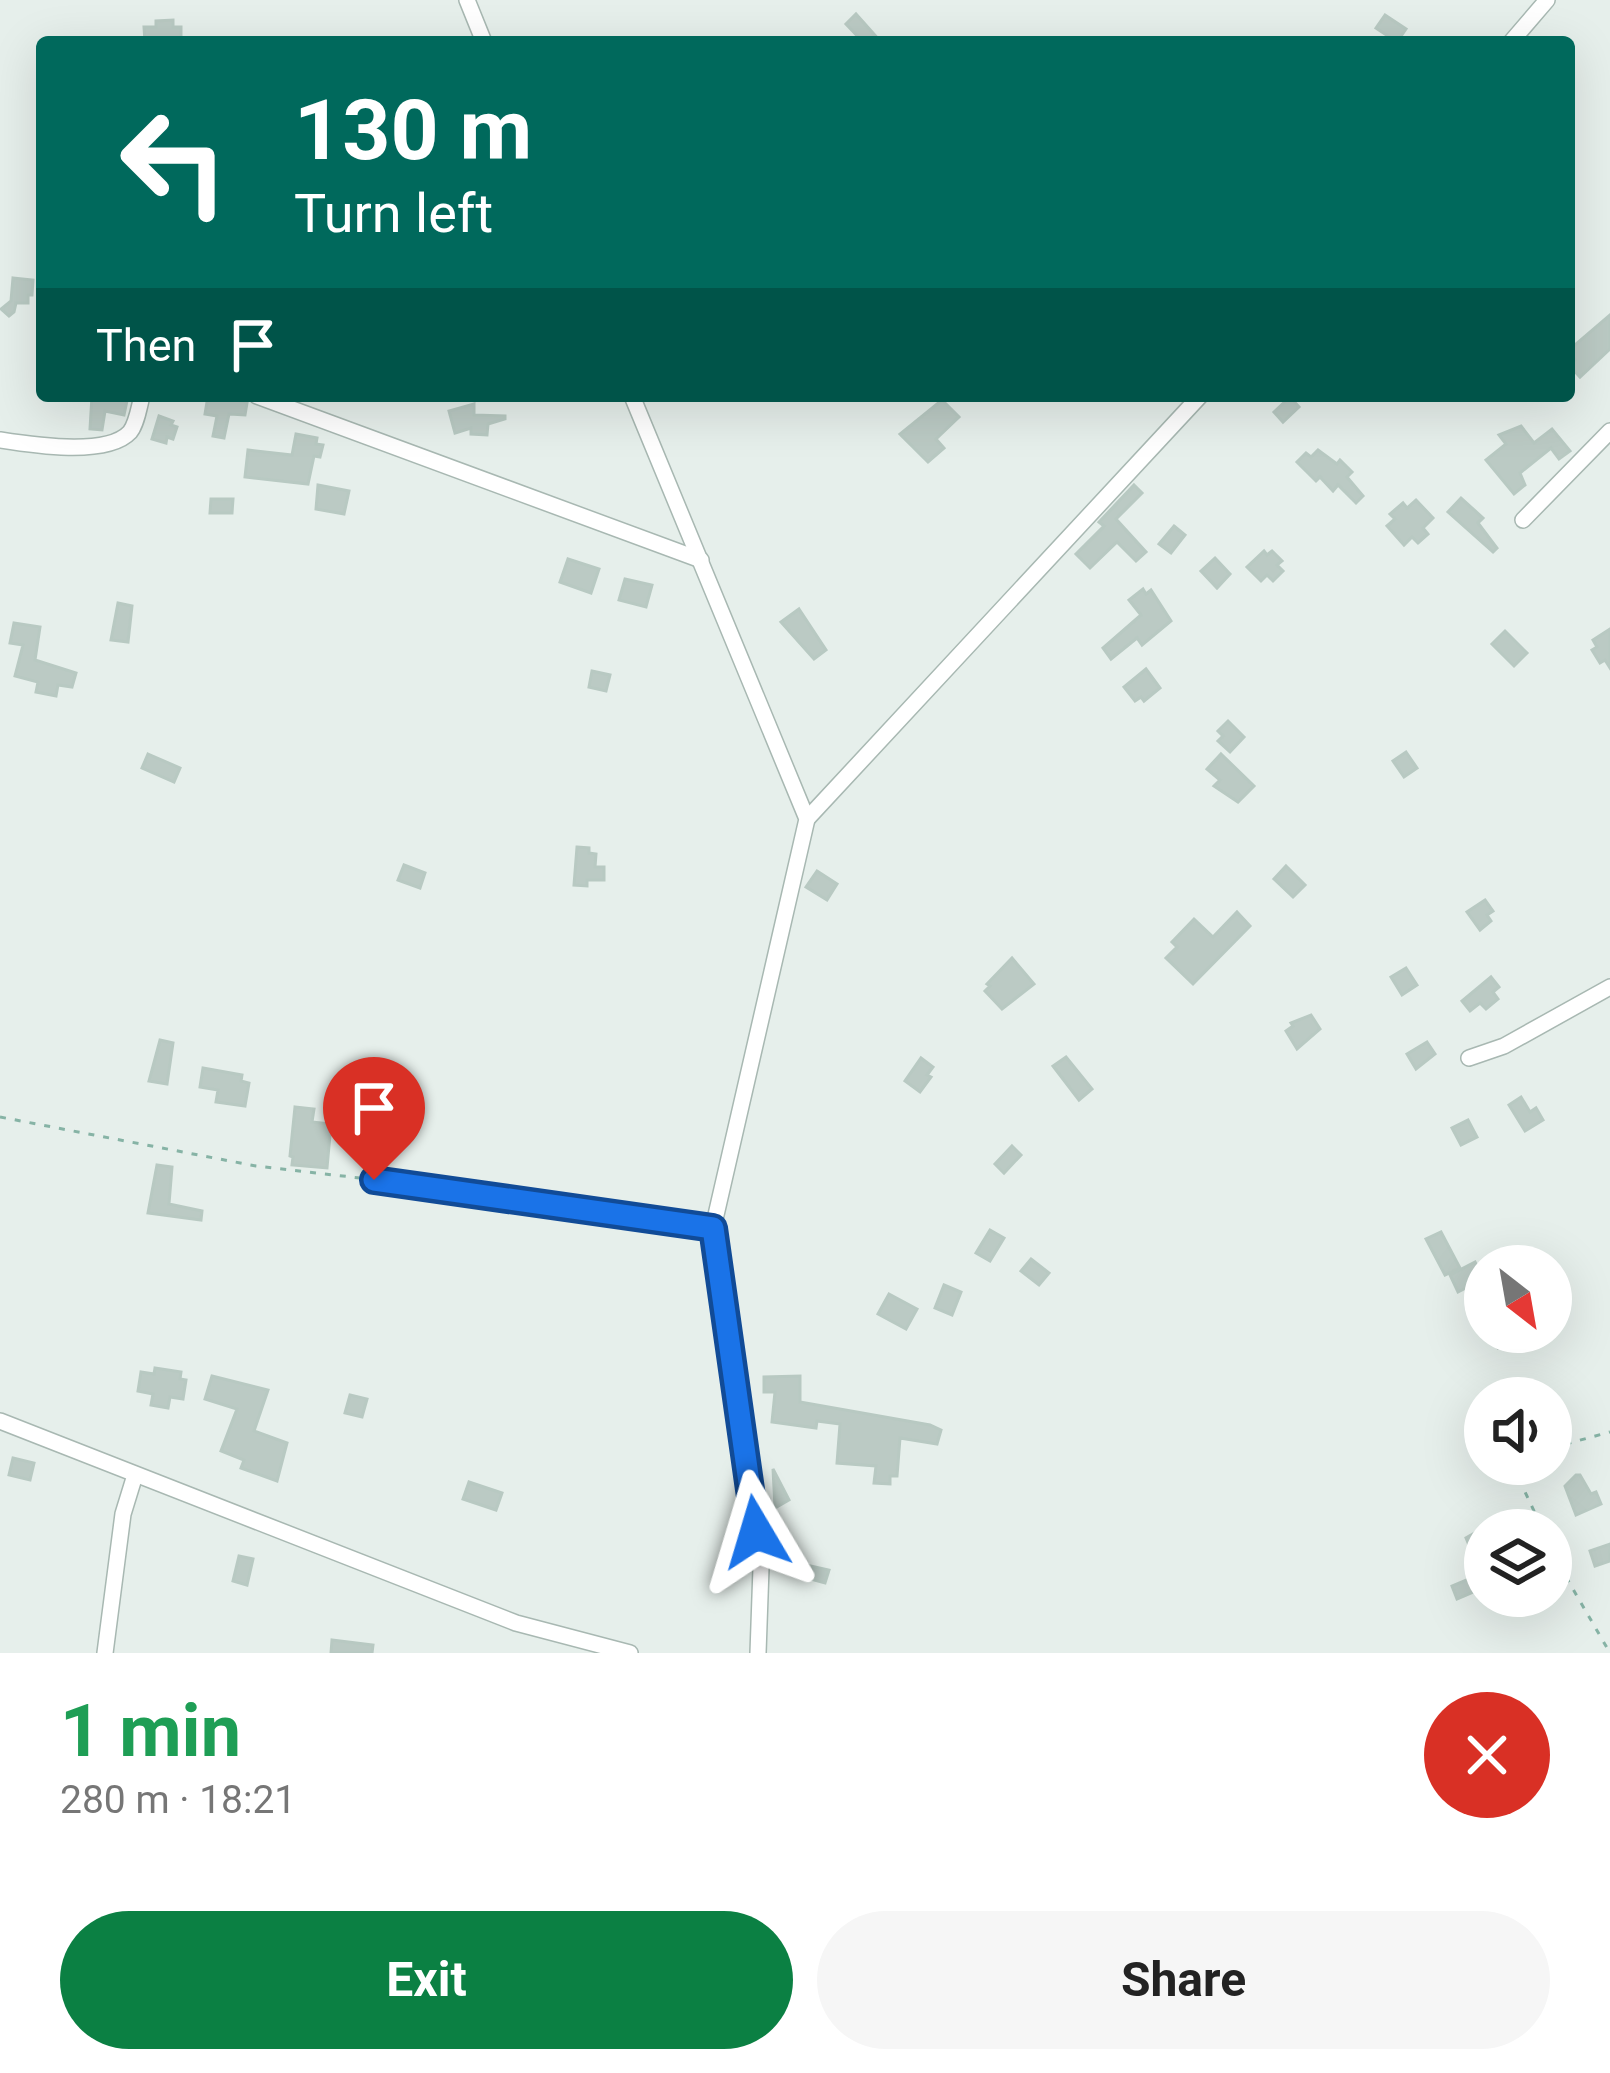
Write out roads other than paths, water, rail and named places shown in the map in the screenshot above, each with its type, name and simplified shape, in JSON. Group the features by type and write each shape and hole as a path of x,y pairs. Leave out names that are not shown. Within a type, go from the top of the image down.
{"street":[{"path":"467,0 482,36"},
{"path":"1515,36 1547,0"},
{"path":"0,440 84,447 115,441 134,427 140,402"},
{"path":"273,402 701,560"},
{"path":"635,402 807,819"},
{"path":"758,1653 761,1568 713,1228 807,819 1194,402"},
{"path":"1523,520 1610,431"},
{"path":"1469,1058 1504,1046 1610,987"},
{"path":"374,1180 713,1228"},
{"path":"0,1421 516,1623 630,1653"},
{"path":"105,1653 123,1514 135,1475"}]}
